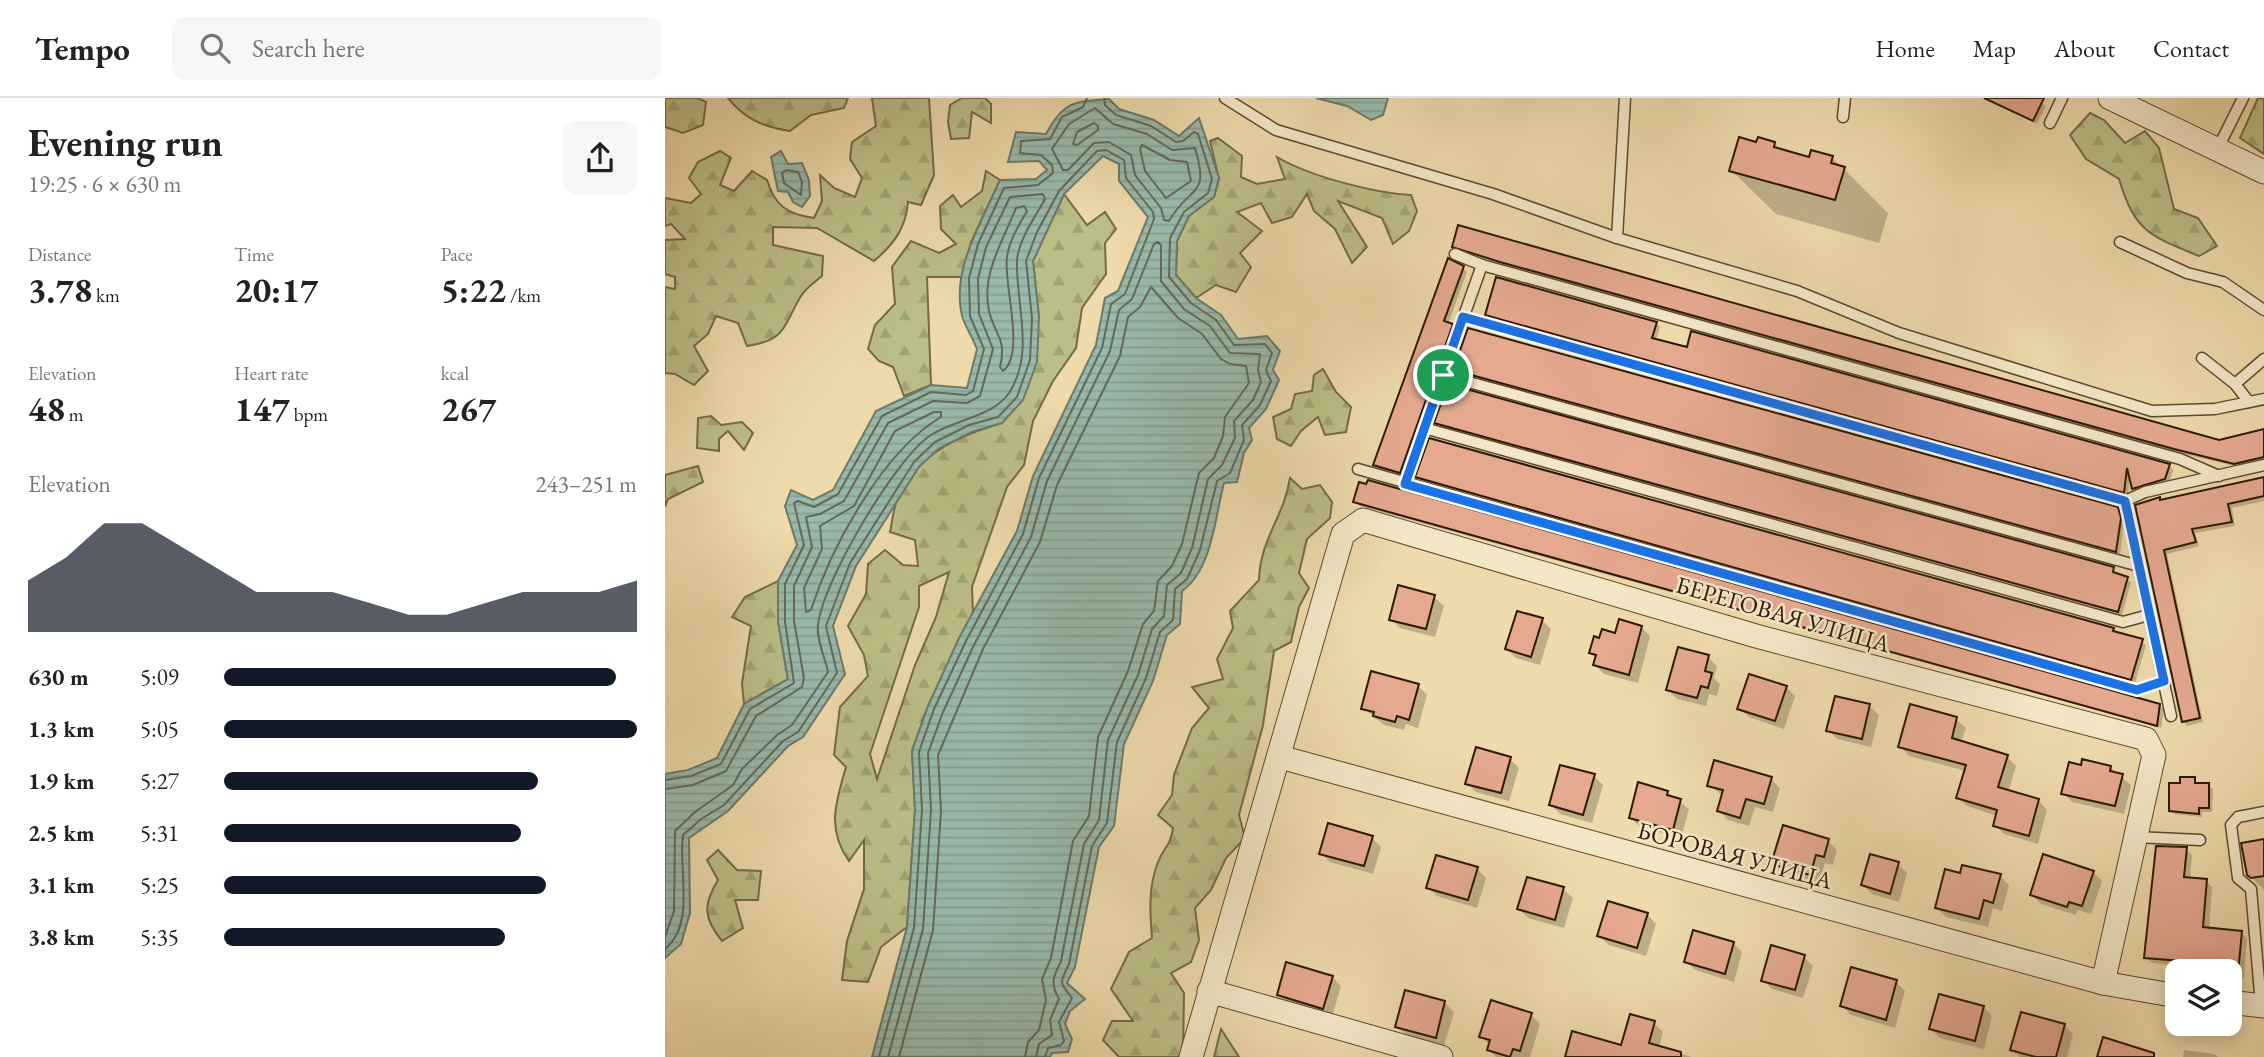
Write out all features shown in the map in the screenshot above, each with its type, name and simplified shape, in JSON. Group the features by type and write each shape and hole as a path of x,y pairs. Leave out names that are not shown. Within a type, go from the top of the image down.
{"street":[{"path":"2109,98 2264,172"},
{"name":"БЕРЕГОВАЯ УЛИЦА","path":"1280,757 1343,534 1363,520 1756,636 2146,739 2154,755 2103,983"},
{"path":"1191,1057 1280,757"},
{"name":"БОРОВАЯ УЛИЦА","path":"1280,757 2103,983 2165,994"},
{"path":"1209,991 1441,1057"},
{"path":"2242,1004 2263,1006"}],"lane":[{"path":"1225,98 1276,130 1493,194 1617,238 1797,291 1899,333 2152,411 2215,409 2264,399"},
{"path":"1617,238 1625,98"},
{"path":"1843,117 1845,98"},
{"path":"2050,123 2062,98"},
{"path":"2218,148 2243,98"},
{"path":"2120,242 2187,273 2223,282 2264,310"},
{"path":"1455,254 1482,265 2180,459 2219,476"},
{"path":"1405,484 1482,265"},
{"path":"1463,317 2125,501 2145,492 2264,465"},
{"path":"2202,358 2235,384 2249,402"},
{"path":"2235,384 2264,359"},
{"path":"1443,375 2139,566"},
{"path":"1424,428 2123,622 2149,615"},
{"path":"1358,469 2137,690 2164,681"},
{"path":"2125,501 2171,716"},
{"path":"2264,812 2238,817 2231,825 2238,878 2251,888 2264,887"},
{"path":"2136,837 2200,840"},
{"path":"2251,888 2263,1006"}],"green space":[{"path":"665,98 698,98 706,102 703,125 683,133 665,127"},
{"path":"728,98 848,98 844,108 811,115 790,131 755,121"},
{"path":"872,98 929,98 934,175 921,205 908,202 905,220 898,235 874,261 817,228 773,227 773,245 823,256 822,276 803,293 783,330 770,340 747,346 738,323 716,316 708,334 694,346 708,371 694,385 675,374 665,373 665,287 675,289 675,277 665,274 665,240 685,239 671,224 665,226 665,198 691,203 701,194 689,178 698,162 720,151 731,158 720,185 734,191 752,171 767,180 774,196 783,207 796,214 814,218 822,201 820,175 834,188 855,197 862,178 850,159 852,142 876,126"},
{"path":"962,98 985,98 991,104 991,123 972,112 969,138 951,139 948,122 950,105"},
{"path":"2258,98 2264,98 2264,154 2240,138"},
{"path":"2090,113 2104,120 2125,143 2145,131 2159,148 2174,209 2198,218 2217,246 2199,256 2156,237 2138,221 2131,211 2119,179 2086,159 2070,135"},
{"path":"1218,138 1242,156 1241,177 1257,184 1285,179 1277,157 1306,171 1342,182 1411,195 1417,211 1409,231 1393,244 1382,218 1338,201 1367,247 1352,263 1335,229 1314,211 1307,194 1292,217 1272,223 1261,203 1237,212 1262,231 1240,253 1251,267 1236,292 1216,285 1196,298 1176,275 1177,241 1189,216 1214,197 1219,179 1210,141"},
{"path":"986,171 1000,180 971,242 962,277 927,277 931,385 904,396 893,367 879,361 868,349 875,325 895,304 892,267 911,241 939,253 956,244 941,229 940,206 953,195 961,207 982,191"},
{"path":"1064,194 1087,225 1105,212 1116,229 1105,243 1106,274 1082,308 1076,348 1053,381 1033,421 1024,465 1007,487 972,587 973,613 928,706 912,751 915,810 907,927 881,947 868,982 842,980 847,941 864,889 864,840 849,861 837,838 835,826 836,804 846,767 834,755 840,707 868,676 864,655 848,626 866,594 868,564 885,550 903,565 918,566 915,540 890,532 897,500 905,484 927,459 940,449 970,434 1002,423 1039,317 1033,261","holes":["949,572 936,617 915,665 877,779 870,754 919,607 919,586"]},
{"path":"1323,369 1336,392 1351,407 1346,432 1325,435 1318,417 1301,431 1291,446 1277,439 1273,417 1291,409 1295,394 1312,391 1314,375"},
{"path":"711,416 721,425 742,422 753,433 744,450 728,431 719,439 719,451 697,448 698,418"},
{"path":"698,466 703,482 668,499 665,507 665,475"},
{"path":"1290,478 1302,489 1320,485 1332,502 1330,518 1307,539 1299,573 1309,588 1299,607 1291,642 1274,651 1263,725 1239,815 1245,838 1226,858 1211,890 1195,908 1199,940 1191,962 1171,973 1184,993 1183,1057 1119,1057 1103,1040 1112,1021 1133,1021 1111,989 1129,952 1152,938 1151,890 1158,862 1173,828 1158,815 1172,795 1174,775 1192,728 1209,708 1192,687 1223,679 1217,659 1233,628 1230,611 1259,580 1263,552 1283,505"},
{"path":"778,581 778,622 788,679 744,704 742,683 751,626 732,617 745,597"},
{"path":"718,850 737,870 761,871 758,900 735,900 743,928 722,941 711,925 707,911 710,896 718,880 707,860"},
{"path":"1221,1029 1239,1057 1214,1057"}],"water":[{"path":"1316,98 1388,98 1383,115 1371,120 1347,106"},
{"path":"1109,99 1119,109 1154,120 1179,136 1199,118 1219,178 1214,197 1189,216 1177,241 1176,275 1196,298 1221,315 1238,339 1267,336 1280,351 1273,370 1279,380 1266,409 1249,428 1252,440 1244,453 1237,482 1224,483 1206,557 1192,582 1182,591 1180,624 1167,635 1153,681 1124,744 1114,826 1099,847 1075,967 1067,983 1085,999 1070,1011 1065,1024 1072,1039 1068,1052 1052,1053 1050,1057 872,1057 907,927 915,810 912,751 928,706 959,638 1017,531 1033,476 1096,345 1105,298 1118,291 1148,217 1119,181 1119,164 1103,156 1064,194 1033,261 1039,317 1037,362 1023,400 1002,423 972,432 938,449 919,467 856,566 833,626 845,674 803,737 788,746 728,811 689,838 690,913 681,944 665,958 665,774 688,770 717,758 744,704 788,679 778,622 778,581 797,545 785,506 791,490 813,500 833,490 876,411 931,385 967,388 977,349 963,319 960,301 960,283 969,248 1000,180 1036,179 1047,170 1039,161 1008,162 1016,132 1046,134 1058,115 1071,105"},
{"path":"781,151 788,164 802,163 809,180 810,196 802,207 793,202 788,192 778,191 771,157"}],"building":[{"path":"1984,98 2044,98 2033,121"},
{"path":"1739,137 1756,142 1758,137 1775,142 1774,147 1809,157 1811,150 1833,156 1831,163 1845,167 1835,200 1729,171"},
{"path":"1458,225 2219,440 2264,429 2264,457 2234,464 2174,449 1500,262 1452,247"},
{"path":"1448,258 1464,266 1444,321 1453,324 1400,473 1373,465"},
{"path":"1496,277 1657,322 1652,338 1687,347 1691,331 2170,464 2165,479 2132,489 2127,468 2124,493 1485,315"},
{"path":"1468,328 2118,507 2121,518 2116,552 1453,370"},
{"path":"1448,384 2114,567 2113,572 2128,577 2118,612 1434,423"},
{"path":"1429,438 2114,628 2113,631 2143,639 2131,680 1415,477"},
{"path":"2264,477 2264,496 2228,504 2232,522 2192,529 2196,542 2164,550 2200,718 2182,722 2135,505 2160,497 2160,500"},
{"path":"1368,480 2160,704 2157,726 1353,502 1359,482 1366,484"},
{"path":"1398,585 1435,595 1426,629 1389,620"},
{"path":"1517,611 1543,618 1531,657 1505,649"},
{"path":"1619,619 1642,626 1629,675 1593,665 1596,655 1589,653 1594,636 1599,638 1602,629 1615,633"},
{"path":"1678,647 1709,655 1705,671 1712,673 1708,688 1701,686 1697,698 1666,690"},
{"path":"1371,671 1419,684 1409,720 1397,716 1395,722 1373,716 1374,712 1361,709"},
{"path":"1749,674 1787,686 1775,721 1737,709"},
{"path":"1835,696 1870,704 1862,739 1826,731"},
{"path":"1910,704 1957,717 1952,738 2008,755 1998,787 2039,799 2029,836 1993,826 1997,810 1956,798 1966,765 1898,747"},
{"path":"1476,747 1511,757 1501,793 1465,784"},
{"path":"2082,759 2111,766 2110,771 2123,774 2115,806 2061,794 2069,762 2081,765"},
{"path":"1714,760 1772,777 1764,804 1746,799 1740,818 1717,811 1723,790 1707,786"},
{"path":"1560,765 1595,774 1583,815 1549,805"},
{"path":"2180,777 2195,777 2195,783 2209,783 2209,808 2199,808 2199,814 2169,811 2169,783 2180,783"},
{"path":"1638,782 1668,791 1667,795 1681,799 1673,830 1629,818"},
{"path":"1328,823 1373,836 1364,866 1319,854"},
{"path":"1783,825 1829,839 1824,857 1816,855 1810,875 1771,864"},
{"path":"2264,839 2264,876 2251,878 2247,875 2241,843"},
{"path":"2156,846 2187,847 2184,877 2207,879 2203,927 2242,931 2239,959 2144,958"},
{"path":"1870,854 1899,862 1890,894 1861,885"},
{"path":"2043,854 2094,871 2082,906 2069,902 2067,907 2030,895"},
{"path":"1436,855 1478,867 1468,900 1426,888"},
{"path":"1962,865 2001,874 1993,903 1984,900 1979,919 1935,908 1945,869 1960,873"},
{"path":"1527,877 1564,887 1555,920 1517,909"},
{"path":"1608,901 1648,913 1637,948 1597,936"},
{"path":"1693,930 1734,942 1725,974 1684,962"},
{"path":"1771,945 1805,955 1795,990 1761,981"},
{"path":"1286,962 1333,976 1323,1009 1277,995"},
{"path":"1851,967 1897,980 1886,1020 1840,1006"},
{"path":"1405,990 1445,1001 1436,1038 1395,1027"},
{"path":"1939,994 1984,1006 1975,1041 1929,1029"},
{"path":"1491,1000 1532,1013 1520,1051 1513,1049 1510,1057 1487,1050 1490,1040 1479,1037"},
{"path":"2021,1012 2065,1024 2056,1057 2036,1057 2010,1050"},
{"path":"1630,1014 1655,1021 1649,1043 1681,1052 1681,1057 1565,1057 1572,1031 1621,1045"},
{"path":"2103,1037 2154,1053 2154,1057 2097,1057"}],"route":[{"path":"1463,317 2125,501 2164,681 2137,690 1405,484 1443,375 1463,317"}]}
